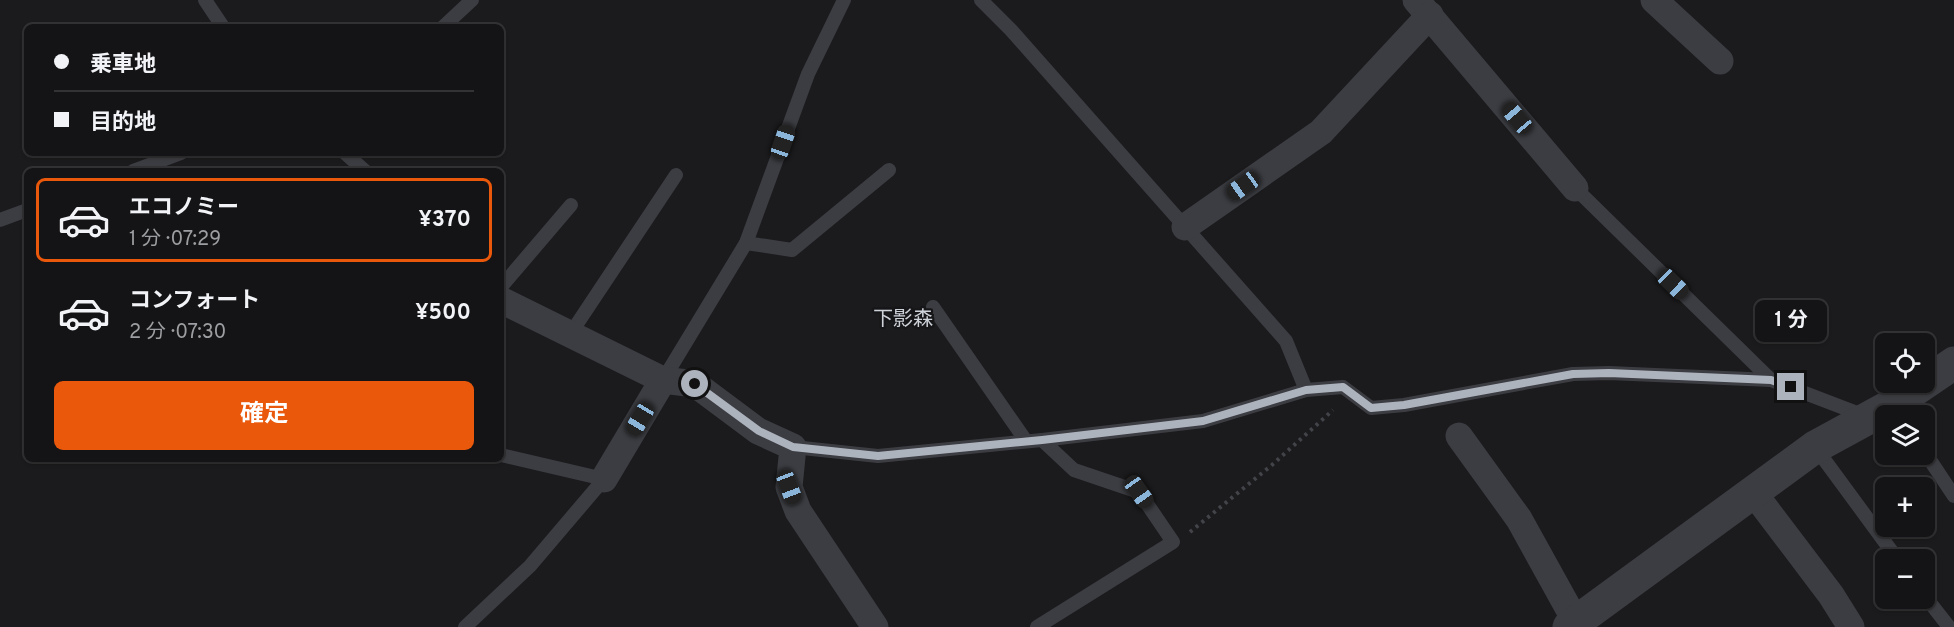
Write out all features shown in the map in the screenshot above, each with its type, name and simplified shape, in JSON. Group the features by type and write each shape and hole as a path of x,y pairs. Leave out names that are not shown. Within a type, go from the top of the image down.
{"street":[{"path":"1654,0 1720,61"},
{"path":"1185,227 1321,132 1423,7 1575,188"},
{"path":"504,301 663,381 695,384 759,431 793,447 789,487 798,511 874,627"},
{"path":"1897,405 1954,363"},
{"path":"604,479 663,381"},
{"path":"1459,436 1519,519 1573,624 1815,447 1875,418"},
{"path":"1753,492 1831,595 1851,627"}],"lane":[{"path":"205,0 221,24"},
{"path":"446,24 472,0"},
{"path":"663,381 746,243 808,74 844,0"},
{"path":"981,0 1011,30 1286,341 1306,390"},
{"path":"141,168 173,156"},
{"path":"348,156 362,168"},
{"path":"746,243 792,249 889,170"},
{"path":"571,333 676,175"},
{"path":"1575,188 1771,380"},
{"path":"504,283 571,205"},
{"path":"0,220 24,211"},
{"path":"933,307 1026,441"},
{"path":"793,447 878,456 1203,421 1306,390 1343,387 1371,408 1404,405 1573,374 1609,373 1771,380 1875,408"},
{"path":"1037,627 1173,542 1139,492 1074,470 1042,440"},
{"path":"1815,447 1890,549"},
{"path":"465,627 530,566 604,479 504,456"},
{"path":"1933,465 1954,496"},
{"path":"1935,609 1949,627"}],"path":[{"path":"1173,542 1186,535 1272,465 1351,393"}],"district":[{"name":"下影森","path":"903,320"}],"route":[{"path":"695,384 759,431 793,447 878,456 1203,421 1306,390 1343,387 1371,408 1404,405 1573,374 1609,373 1771,380 1791,387"}]}
